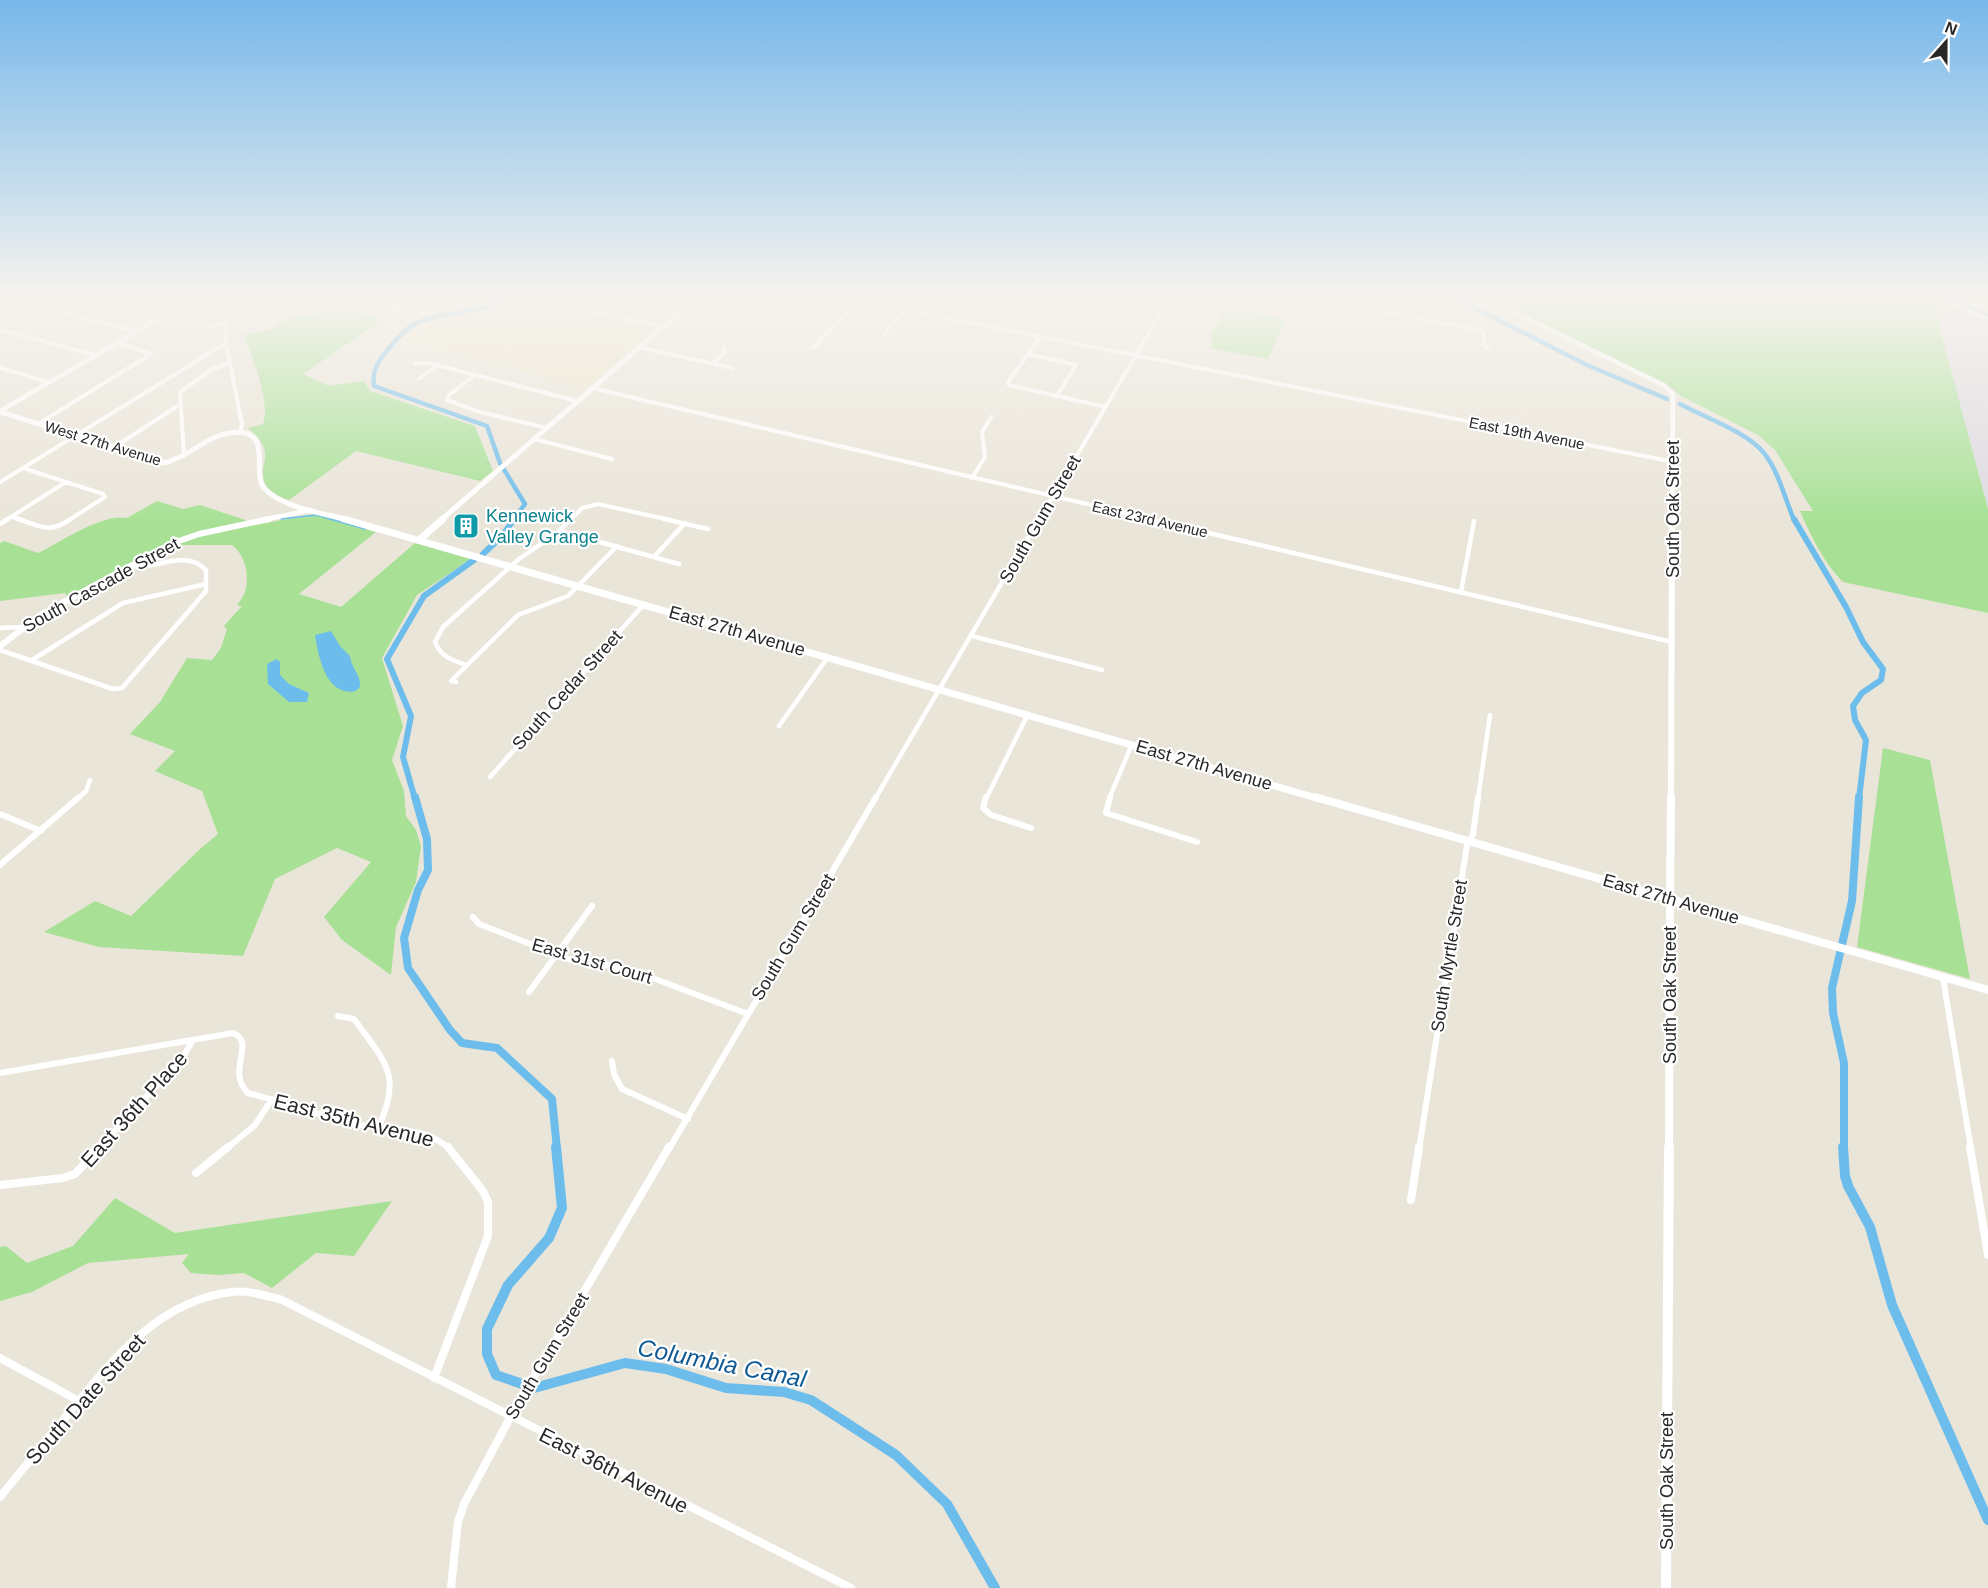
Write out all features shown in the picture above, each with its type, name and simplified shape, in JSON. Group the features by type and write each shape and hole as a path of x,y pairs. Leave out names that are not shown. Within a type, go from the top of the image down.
{"main road":[{"path":"184,456 213,439 240,433 251,436 259,447 261,459 258,477 263,489 279,500 419,540 609,373"},
{"name":"West 27th Avenue","path":"0,411 161,462 172,463 184,456"},
{"name":"East 27th Avenue","path":"419,540 1670,899"},
{"name":"South Oak Street","path":"1666,1588 1670,899"}],"street":[{"path":"18,373 48,382"},
{"path":"0,411 64,373"},
{"path":"38,424 120,373"},
{"path":"0,482 177,373"},
{"path":"184,456 179,405 182,390 207,373"},
{"path":"232,373 242,424 240,433"},
{"path":"419,379 427,373"},
{"path":"468,373 577,401"},
{"path":"1015,373 1008,382 1009,385 1106,407"},
{"path":"1056,397 1072,373"},
{"name":"South Gum Street","path":"451,1588 458,1522 464,1504 512,1416 1126,373"},
{"name":"East 19th Avenue","path":"1227,373 1674,462"},
{"name":"South Oak Street","path":"1639,373 1667,387 1672,392 1674,402 1670,899"},
{"path":"475,375 447,399 480,412 547,428"},
{"name":"East 23rd Avenue","path":"592,388 1672,642"},
{"path":"113,448 179,405"},
{"path":"972,478 985,457 982,432 991,417"},
{"path":"534,439 612,459"},
{"path":"12,518 56,529 105,497 103,494 23,468"},
{"path":"0,524 66,482"},
{"path":"575,504 587,506 598,504 708,529"},
{"path":"466,664 442,655 435,642 438,635 483,590 560,531 587,506"},
{"name":"South Cascade Street","path":"0,648 24,627 54,607 164,547 192,536 311,510"},
{"path":"1461,592 1474,521"},
{"path":"654,557 685,523"},
{"path":"560,531 679,564"},
{"path":"456,682 451,681 518,615 561,599 580,586 617,546"},
{"path":"0,648 113,689 125,686 168,634 201,599 206,584 206,570 198,562 179,561 140,568 131,566"},
{"path":"32,660 123,603 206,584"},
{"name":"South Cedar Street","path":"490,777 644,604"},
{"path":"0,628 24,627"},
{"path":"972,636 1102,670"},
{"path":"779,726 828,657"},
{"path":"1028,714 982,804 991,815 1031,828"},
{"name":"South Myrtle Street","path":"1410,1200 1467,845 1473,835 1490,715"},
{"path":"1132,744 1106,806 1106,813 1197,842"},
{"path":"0,866 86,791 90,780"},
{"path":"0,814 41,831"},
{"name":"East 27th Avenue","path":"1670,899 1988,990"},
{"path":"529,992 592,906"},
{"name":"East 31st Court","path":"473,917 479,924 557,955 583,962 617,965 748,1014"},
{"path":"1943,978 1988,1255"},
{"path":"338,1016 354,1019 387,1066 392,1082 392,1098 378,1128"},
{"path":"0,1073 229,1034 240,1036"},
{"name":"East 35th Avenue","path":"240,1036 244,1044 238,1080 241,1087 248,1093 378,1128 420,1132 443,1142 483,1191 488,1202 488,1236 434,1378"},
{"name":"East 36th Place","path":"0,1185 63,1178 75,1174 183,1057 193,1040"},
{"path":"612,1061 614,1074 622,1089 688,1119"},
{"path":"196,1173 246,1134 272,1100"},
{"name":"South Date Street","path":"0,1497 79,1401 144,1332 189,1304 231,1292 261,1294 282,1300"},
{"name":"East 36th Avenue","path":"282,1300 851,1588"},
{"path":"0,1358 79,1401"}],"shaded area":[{"path":"529,373 604,373 587,388"},
{"path":"1952,373 1988,373 1988,509"}],"green space":[{"path":"258,373 304,373 329,386 364,381 370,391 475,426 493,471 480,481 356,451 289,500 276,494 266,485 263,476 264,448 259,438 248,428 263,424 265,404"},
{"path":"1645,373 1952,373 1988,509 1988,613 1843,582 1813,539 1800,511 1813,511 1775,450 1758,435 1681,396 1665,383"},
{"path":"157,501 183,509 200,505 248,521 192,534 68,598 65,593 0,601 0,543 4,541 38,553 94,524 127,518"},
{"path":"314,514 376,532 299,594 341,607 415,543 471,559 417,595 382,658 403,726 392,760 404,791 406,816 416,830 421,846 416,882 396,927 391,975 342,940 324,917 371,862 337,848 275,879 243,956 99,947 44,932 95,901 131,916 218,834 202,791 155,771 175,751 130,734 160,702 187,658 212,660 221,648 227,629 224,626 242,606 237,605 245,592 247,572 240,554 232,545 173,545 212,533"},
{"path":"1883,748 1930,760 1970,979 1857,947"},
{"path":"115,1198 175,1233 392,1201 354,1256 316,1253 272,1288 244,1273 218,1275 191,1273 182,1263 189,1254 88,1263 32,1292 0,1301 0,1247 6,1246 27,1263 73,1246"}],"water":[{"path":"331,631 340,646 350,656 358,675 360,687 356,691 337,688 325,673 315,635"},
{"path":"277,659 280,662 280,675 289,684 309,693 307,702 289,702 268,684 267,664"}],"waterway":[{"name":"Columbia Canal","path":"375,373 374,386 487,426 500,463 525,504 513,520"},
{"path":"1606,373 1667,399"},
{"path":"1680,404 1747,438 1764,453 1778,477 1794,520"},
{"path":"281,519 316,515 365,529"},
{"name":"Columbia Canal","path":"483,554 503,535 514,519"},
{"path":"1794,519 1846,607 1863,642 1883,669 1881,680 1862,693 1853,706 1855,720 1866,740 1859,799"},
{"name":"Columbia Canal","path":"415,799 403,757 411,716 387,659 424,596 474,560"},
{"name":"Columbia Canal","path":"415,797 427,839 428,870 418,890 404,938 408,968 450,1030 462,1043 497,1048 552,1099 557,1149"},
{"path":"1844,1149 1844,1063 1833,1013 1832,988 1852,901 1859,797"},
{"name":"Columbia Canal","path":"556,1147 562,1208 549,1238 508,1285 487,1329 487,1354 496,1375 534,1388 625,1363 666,1369 726,1388 784,1392 811,1400 896,1455 947,1504 995,1588"},
{"path":"1843,1147 1848,1186 1870,1227 1892,1305 1988,1520"}],"place":[{"name":"Kennewick Valley Grange","path":"466,526"}]}
